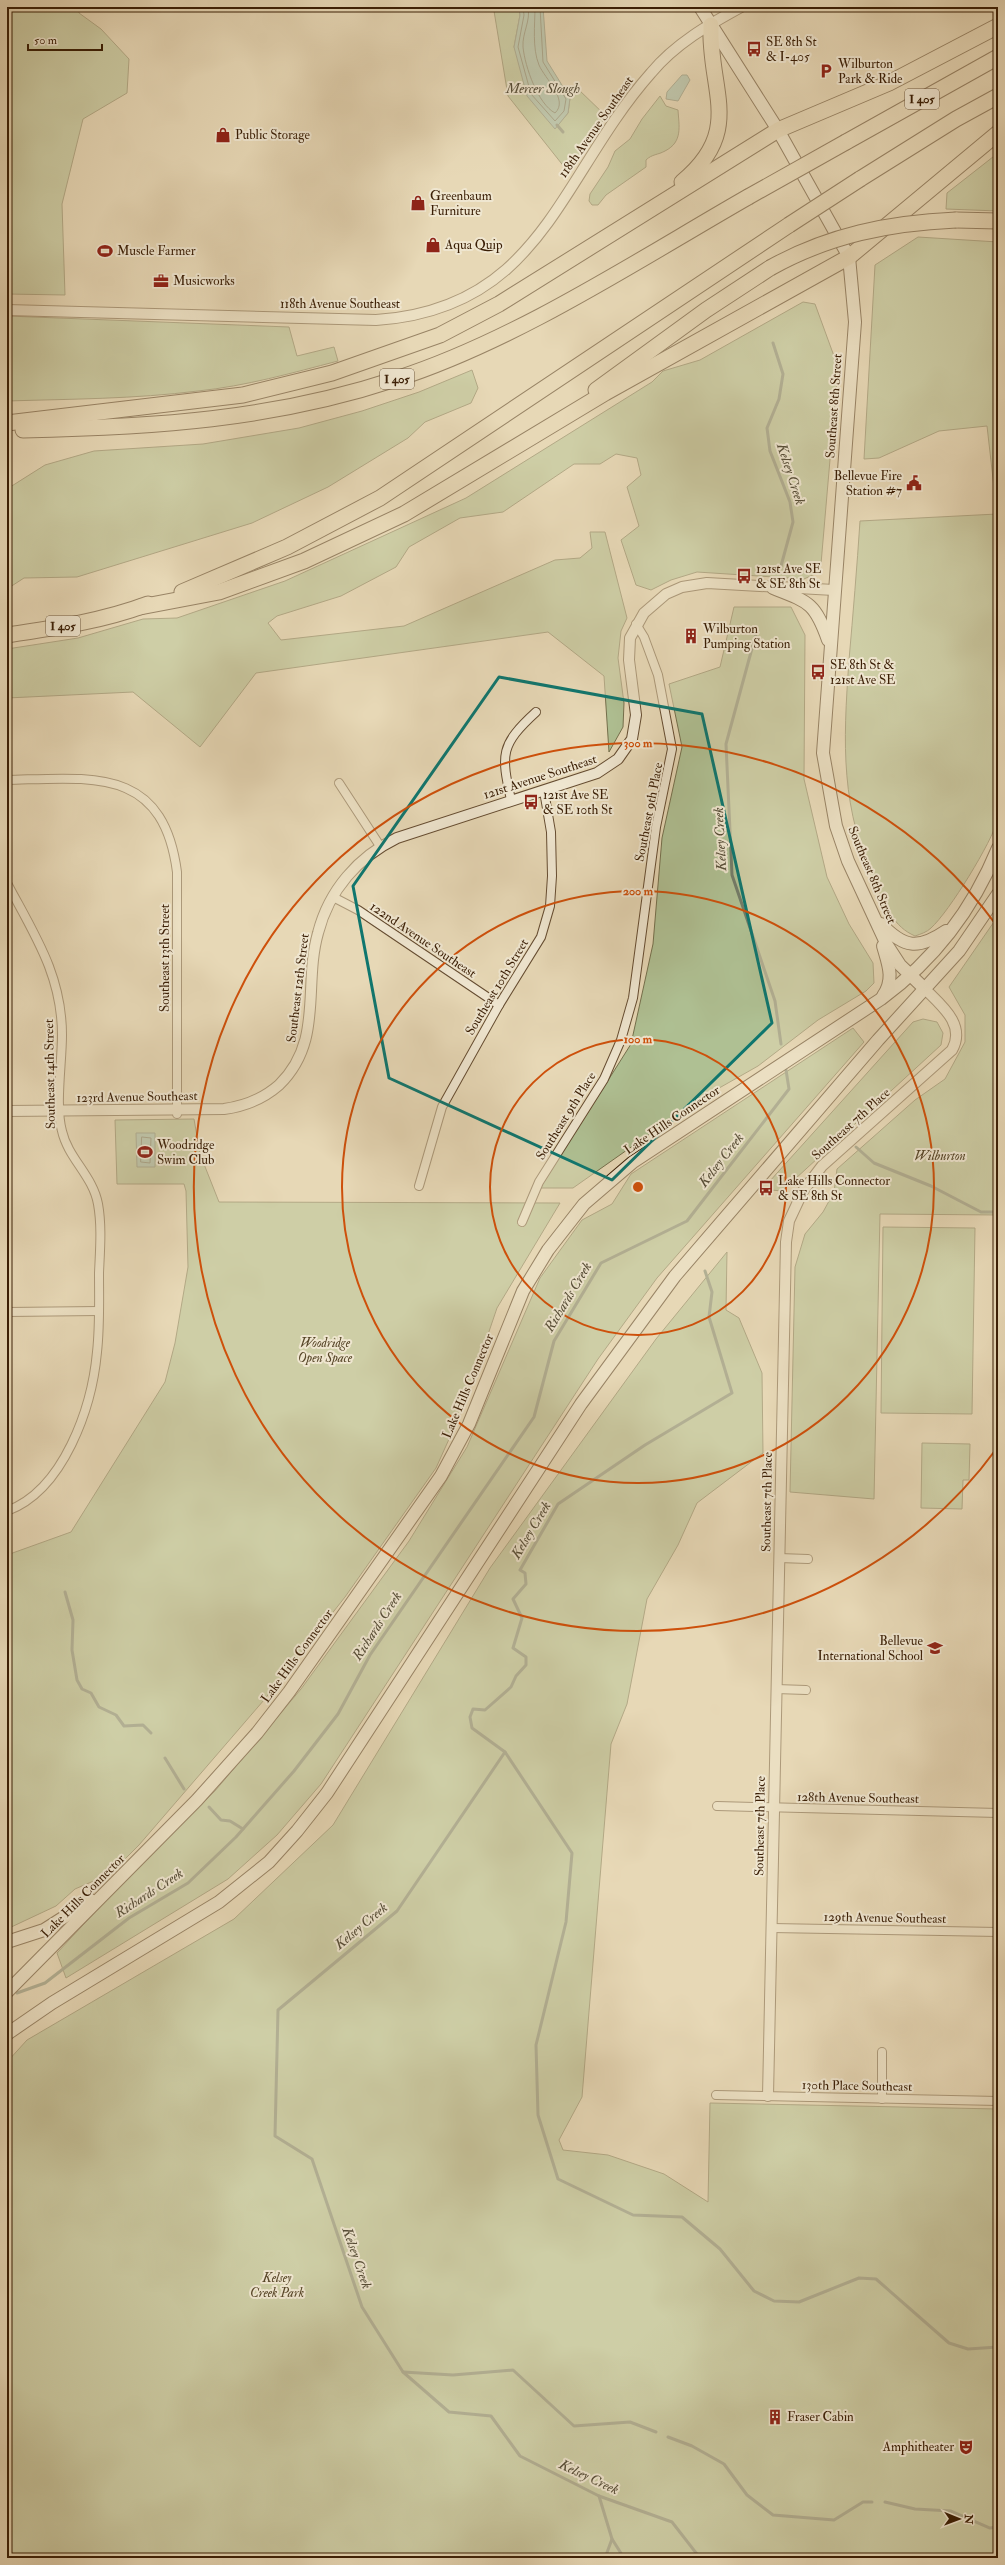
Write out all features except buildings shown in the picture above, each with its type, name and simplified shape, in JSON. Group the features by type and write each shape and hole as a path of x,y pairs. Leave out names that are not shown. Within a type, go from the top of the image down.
{"highway":[{"path":"638,219 698,168 714,142 720,111 720,94 712,62 711,25"},
{"path":"7,423 242,395 339,371 440,335 477,317 638,219 778,130 895,80 998,26"},
{"name":"I 405","path":"7,430 132,427 218,420 279,410 397,379 500,336 544,314 748,197 998,57"},
{"name":"I 405","path":"7,635 63,626 118,614 140,607 202,584 287,547 380,498 860,179 956,119 998,96"},
{"path":"140,607 219,592 304,561 404,514 523,442 849,257 998,133"},
{"path":"523,442 706,310 770,268 811,248 877,228 922,221 998,221"}],"main road":[{"name":"Southeast 8th Street","path":"700,7 778,130 849,257 855,322 823,753 829,794 836,826 848,861 887,945 911,976 926,990"},
{"path":"773,588 800,599 811,606 819,616 830,644"},
{"name":"Lake Hills Connector","path":"7,1992 197,1800 256,1733 372,1577 452,1457 469,1424 523,1291 548,1250 584,1204 633,1162 881,999 911,976 927,960 955,925 978,891 998,848"},
{"path":"8,2031 219,1902 269,1862 297,1831 327,1793 581,1404 617,1352 675,1276 725,1217 878,1040 926,990 959,951 998,894"},
{"path":"874,918 892,936 910,944 927,943 955,925"},
{"path":"874,918 891,975 889,986 881,999"},
{"path":"7,1942 52,1925 113,1885"}],"street":[{"name":"118th Avenue Southeast","path":"7,310 376,320 415,316 451,305 494,281 520,258 542,231 637,89 672,51 741,7"},
{"name":"121st Avenue Southeast","path":"333,897 356,866 380,846 414,831 544,791 611,766 626,749 632,739 636,715 629,649 630,638 636,624 654,603 666,594 692,584 723,583 773,588 834,590"},
{"name":"Southeast 9th Place","path":"522,1222 538,1182 604,1079 621,1040 633,998 656,827 672,749 658,675 644,636 636,624"},
{"path":"511,800 504,766 506,749 517,730 536,712"},
{"name":"Southeast 13th Street","path":"7,780 85,778 103,781 130,790 144,798 170,835 177,872 177,1112"},
{"path":"339,783 380,846"},
{"name":"Southeast 10th Street","path":"419,1186 442,1107 499,1005 541,937 550,906 553,852 544,791"},
{"name":"Southeast 14th Street","path":"7,883 39,943 58,988 62,1034 61,1130 64,1139 88,1178 98,1204 99,1311 97,1352 91,1389 76,1432 65,1456 42,1489 32,1498 7,1510"},
{"name":"122nd Avenue Southeast","path":"333,897 358,910 499,1005"},
{"name":"Southeast 12th Street","path":"266,1096 286,1078 301,1057 305,1046 317,934 333,897"},
{"name":"Southeast 7th Place","path":"768,2096 778,1558 786,1242 790,1221 802,1192 822,1166 952,1050 957,1036 954,1024 944,1007 926,990"},
{"name":"123rd Avenue Southeast","path":"7,1111 61,1110 177,1112 236,1107 266,1096"},
{"path":"7,1312 99,1311"},
{"path":"778,1558 808,1559"},
{"path":"776,1689 806,1690"},
{"name":"128th Avenue Southeast","path":"717,1806 998,1813"},
{"name":"129th Avenue Southeast","path":"772,1928 998,1932"},
{"path":"882,2052 882,2099"},
{"name":"130th Place Southeast","path":"716,2095 998,2101"}],"highlighted area":[{"path":"499,677 702,714 772,1023 612,1180 389,1078 353,886"}],"green space":[{"path":"7,7 79,7 79,13 101,29 129,59 127,93 83,119 62,204 65,295 7,294"},
{"path":"489,7 519,7 520,15 514,47 555,128 568,113 570,98 578,89 606,116 569,173 508,96 494,11"},
{"path":"660,96 666,106 678,110 679,133 675,143 665,151 648,158 646,160 646,167 606,195 598,205 592,205 589,201 590,194 608,167 615,151 630,139 642,119"},
{"path":"998,153 998,211 946,209 947,193"},
{"path":"918,237 998,242 998,819 988,843 959,893 939,920 924,933 915,936 896,922 884,902 865,858 856,830 850,803 845,748 847,691 860,521 997,514 987,426 939,431 879,458 864,459 875,265"},
{"path":"803,302 815,304 838,367 821,564 815,574 804,579 697,572 671,580 651,590 636,585 621,540 639,526 627,487 641,475 637,458 616,454 600,464 574,464 503,512 460,518 409,547 396,567 341,596 277,616 268,623 281,640 404,626 555,560 580,558 592,548 590,532 605,532 627,618 621,631 618,658 624,703 623,727 609,752 604,676 548,632 256,673 200,747 133,692 7,698 7,649 78,638 143,619 177,618 285,581 466,498 652,382 663,371 700,360"},
{"path":"7,316 289,327 297,356 334,347 338,361 216,389 174,394 127,397 7,401"},
{"path":"472,370 478,388 471,403 425,422 408,438 328,487 252,523 77,577 24,578 7,589 7,489 45,465 94,451 203,444 299,428 362,411 419,392"},
{"path":"734,607 791,607 805,635 804,779 827,877 849,924 873,963 874,983 866,991 818,1020 758,1066 698,1100 573,1188 540,1188 631,1044 653,944 662,838 682,747 669,684 720,667"},
{"name":"Wilburton","path":"998,916 998,1215 880,1214 874,1499 790,1492 795,1267 805,1234 823,1212 834,1192 837,1169 915,1100 945,1079 965,1042 965,1015 949,987"},
{"path":"923,1019 937,1022 943,1033 941,1045 782,1191 771,1190 769,1182 913,1022"},
{"path":"853,1028 864,1042 657,1278 598,1359 321,1784 277,1835 228,1879 66,1978 57,1953 108,1898 215,1791 301,1689 409,1541 467,1447 540,1278 582,1220 612,1204 631,1174"},
{"name":"Woodridge Open Space","path":"194,1119 200,1154 219,1202 560,1203 497,1308 463,1408 436,1468 345,1597 264,1700 139,1845 110,1874 75,1889 56,1906 7,1929 7,1555 71,1532 165,1382 175,1343 188,1267 186,1191 184,1184 117,1184 115,1120"},
{"path":"883,1227 975,1228 972,1414 881,1413"},
{"name":"Kelsey Creek Park","path":"727,1252 726,1310 739,1318 762,1373 763,1453 697,1503 678,1545 647,1599 627,1704 611,1744 582,2097 559,2140 563,2150 608,2155 664,2174 708,2202 710,2103 998,2109 998,2558 7,2558 7,2062 27,2040 234,1919 333,1825 490,1568 656,1339"},
{"path":"922,1443 970,1444 969,1480 963,1480 962,1509 921,1508"}],"water":[{"name":"Mercer Slough","path":"519,7 543,7 547,61 570,98 568,113 555,129 527,96 514,47 520,15"},
{"path":"682,75 687,75 690,80 678,101 666,99 667,92"},
{"path":"136,1133 155,1133 155,1167 137,1167"}],"waterway":[{"name":"Kelsey Creek","path":"557,125 563,132"},
{"name":"Kelsey Creek","path":"773,343 783,374 779,399 767,428 770,451 790,502 793,522 781,566"},
{"name":"Kelsey Creek","path":"757,630 726,744 732,875 775,1001 781,1044"},
{"name":"Richards Creek","path":"17,1993 45,1983 129,1918 188,1883 236,1837 294,1771 338,1714 370,1655 534,1417 554,1341 601,1263 687,1221 789,1089 786,1070"},
{"path":"856,1147 874,1163 931,1186 981,1212 993,1212"},
{"name":"Kelsey Creek","path":"700,2558 672,2522 599,2496 520,2456 491,2416 449,2412 403,2372 362,2307 312,2159 275,2136 278,2010 397,1911 505,1752 472,1728 470,1717 473,1709 485,1710 511,1687 516,1676 526,1665 526,1657 513,1648 522,1618 513,1599 526,1584 525,1573 520,1570 558,1504 645,1445 732,1393 709,1317 712,1292 705,1271"},
{"path":"65,1592 73,1620 72,1650 77,1680 82,1689 91,1693 99,1707 116,1715 124,1726 143,1725 151,1733"},
{"path":"505,1752 572,1853 566,1922 536,2045 538,2115 558,2179 633,2215 682,2217 720,2249 754,2291 774,2301 799,2302 859,2278 876,2279 949,2343 968,2349 998,2347"},
{"path":"165,1758 184,1789"},
{"path":"209,1807 221,1820 230,1821 243,1829"},
{"path":"403,2372 453,2375 513,2370 574,2426 630,2422 656,2432"},
{"path":"668,2437 692,2446 724,2464 747,2495 773,2515 834,2520 863,2502 872,2502"},
{"path":"599,2496 612,2539 624,2558"},
{"path":"885,2502 915,2509 951,2511 990,2528 998,2527"},
{"path":"605,2558 612,2539"}],"place":[{"name":"SE 8th St & I-405","path":"754,49"},
{"name":"Wilburton Park & Ride","path":"826,71"},
{"name":"Public Storage","path":"223,135"},
{"name":"Greenbaum Furniture","path":"418,203"},
{"name":"Aqua Quip","path":"433,245"},
{"name":"Muscle Farmer","path":"105,251"},
{"name":"Musicworks","path":"161,281"},
{"name":"Bellevue Fire Station #7","path":"914,483"},
{"name":"121st Ave SE & SE 8th St","path":"744,576"},
{"name":"Wilburton Pumping Station","path":"691,636"},
{"name":"SE 8th St & 121st Ave SE","path":"818,672"},
{"name":"121st Ave SE & SE 10th St","path":"531,802"},
{"name":"Woodridge Swim Club","path":"145,1152"},
{"name":"Lake Hills Connector & SE 8th St","path":"766,1188"},
{"name":"Bellevue International School","path":"935,1648"},
{"name":"Fraser Cabin","path":"775,2417"},
{"name":"Amphitheater","path":"966,2447"}]}
